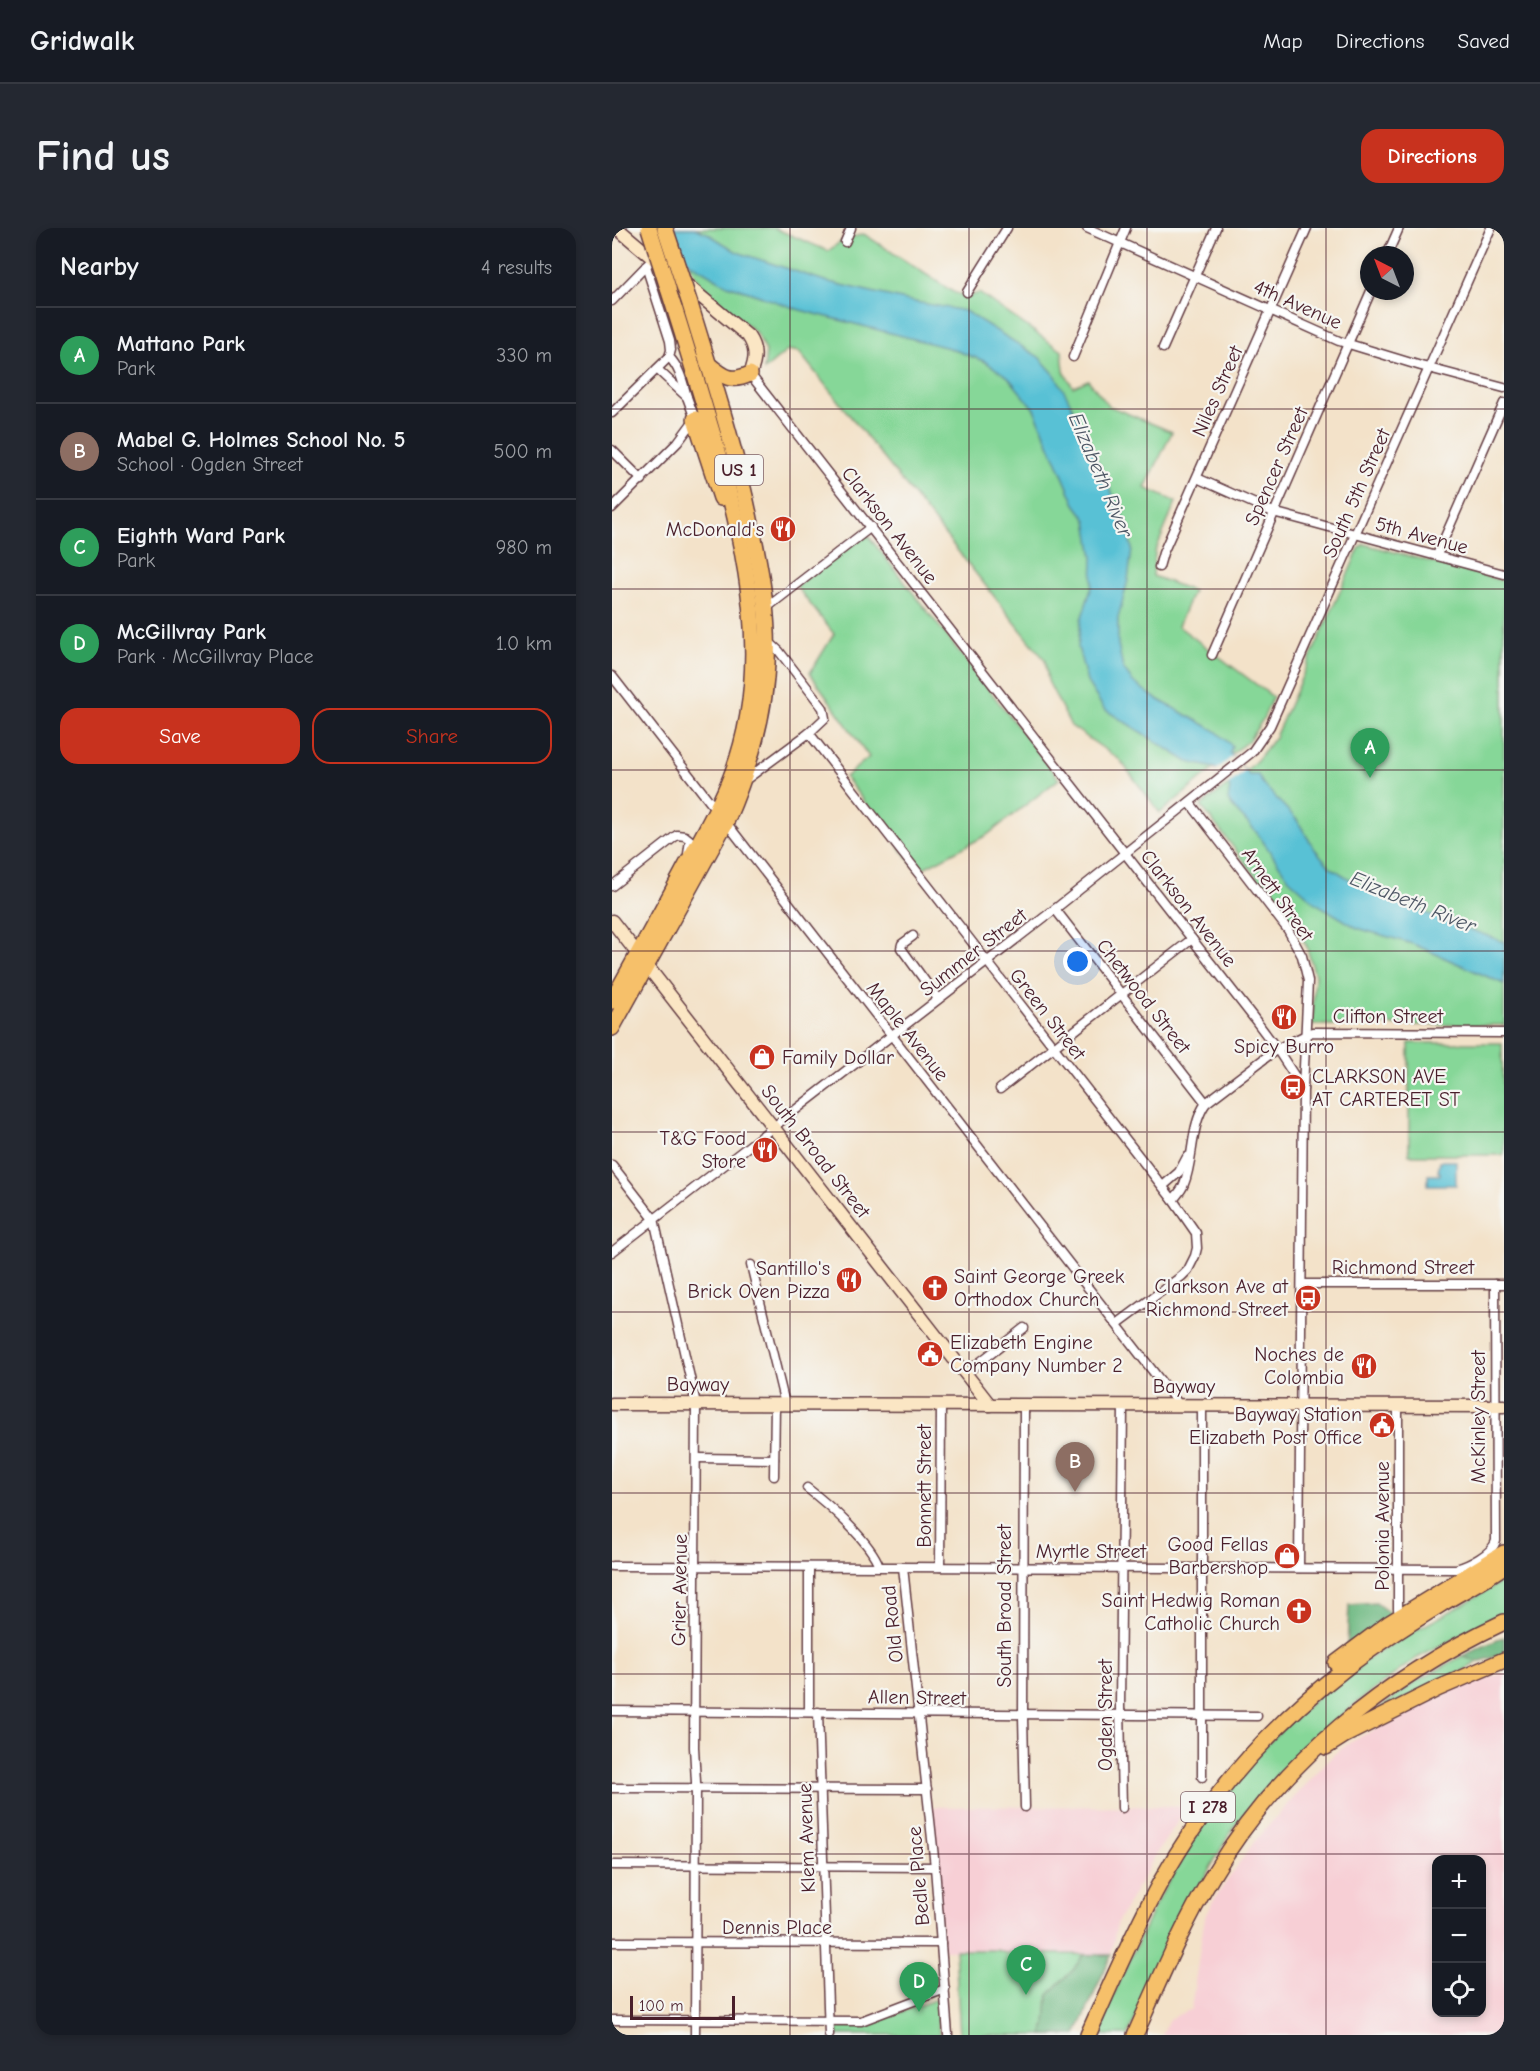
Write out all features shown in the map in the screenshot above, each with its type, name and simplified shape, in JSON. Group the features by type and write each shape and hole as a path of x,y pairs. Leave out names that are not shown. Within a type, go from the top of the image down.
{"highway":[{"name":"US 1","path":"612,1001 643,960 721,816 744,737 752,698 754,658 752,610 746,562 698,381 650,228"},
{"name":"US 1","path":"612,1028 683,872 742,782 762,711 766,678 768,641 760,563 745,495 708,364 665,228"},
{"path":"708,364 730,379 750,374"},
{"path":"695,419 723,503 737,525"},
{"path":"1246,1758 1280,1715 1349,1652 1498,1551"},
{"path":"1397,1632 1504,1566"},
{"name":"I 278","path":"1088,2035 1144,1914 1173,1860 1208,1807 1246,1758 1274,1729 1321,1687 1397,1632 1504,1575"},
{"name":"I 278","path":"1135,2035 1175,1947 1213,1875 1255,1814 1296,1767 1371,1700 1403,1678 1504,1622"},
{"path":"1446,1653 1504,1629"},
{"path":"1296,1767 1345,1735 1454,1680 1504,1660"}],"main road":[{"path":"617,228 650,262 748,336 754,345 756,355 750,374"},
{"name":"South Broad Street","path":"612,921 990,1405"},
{"name":"Bayway","path":"612,1404 1499,1406"}],"street":[{"path":"845,242 851,228"},
{"path":"967,292 1007,228"},
{"name":"4th Avenue","path":"1087,228 1347,344 1504,388"},
{"path":"1073,357 1126,228"},
{"path":"1163,348 1216,228"},
{"name":"Niles Street","path":"1159,567 1163,553 1307,228"},
{"path":"1391,246 1399,228"},
{"name":"South 5th Street","path":"1239,764 1259,744 1270,726 1491,228"},
{"path":"612,301 650,262"},
{"path":"612,413 669,357 671,350 650,262"},
{"name":"Spencer Street","path":"1212,655 1367,300"},
{"path":"612,508 678,442 695,419 679,372 669,357"},
{"path":"657,369 687,397"},
{"name":"Clarkson Avenue","path":"750,374 1277,1048 1303,1089"},
{"path":"1437,555 1504,403"},
{"path":"678,442 690,439 701,440"},
{"path":"612,450 642,480"},
{"name":"5th Avenue","path":"1197,478 1273,512 1504,574"},
{"path":"765,609 871,527"},
{"path":"742,782 825,718 823,708 779,651 768,641"},
{"name":"Maple Avenue","path":"612,676 1180,1406"},
{"name":"Green Street","path":"808,733 1173,1200 1196,1233 1196,1256 1188,1270 1117,1324"},
{"name":"Summer Street","path":"612,1252 1239,764"},
{"name":"Arnett Street","path":"1190,803 1288,930 1305,966 1308,981 1303,1089"},
{"path":"612,886 677,835 687,837 690,843 683,872"},
{"name":"Chetwood Street","path":"1055,909 1206,1103"},
{"path":"913,936 902,944 901,948 938,999"},
{"path":"1000,1089 1192,939"},
{"name":"Clifton Street","path":"1206,1103 1277,1048 1311,1032 1504,1033"},
{"path":"1299,1568 1303,1089"},
{"path":"1173,1200 1184,1185 1191,1149 1202,1109 1206,1103"},
{"path":"1162,1186 1179,1172 1191,1149"},
{"name":"Grier Avenue","path":"612,1165 654,1219 696,1404 695,2035"},
{"path":"751,1265 780,1404 774,1476"},
{"name":"Richmond Street","path":"1302,1284 1500,1284"},
{"name":"McKinley Street","path":"1498,1551 1496,1541 1500,1284"},
{"path":"966,1373 1024,1328"},
{"name":"Bonnett Street","path":"940,1567 941,1405"},
{"name":"South Broad Street","path":"1024,1405 1025,1807"},
{"name":"Ogden Street","path":"1122,1808 1120,1716 1123,1406"},
{"path":"1202,1406 1202,1777"},
{"name":"Polonia Avenue","path":"1398,1406 1398,1609"},
{"path":"697,1458 774,1459"},
{"path":"807,1488 829,1506 874,1554 879,1566"},
{"name":"Myrtle Street","path":"612,1566 1456,1569 1498,1551"},
{"name":"Klem Avenue","path":"809,1567 813,1712 820,1788 830,2035"},
{"name":"Old Road","path":"903,1567 919,1713"},
{"name":"Allen Street","path":"612,1711 1023,1716 1257,1716"},
{"name":"Bedle Place","path":"919,1713 948,2035"},
{"path":"612,1788 927,1789"},
{"path":"612,1865 934,1867"},
{"name":"Dennis Place","path":"612,1942 941,1943"},
{"path":"612,2020 865,2020 945,1989"}],"shaded area":[{"path":"1504,1673 1504,2035 1162,2035 1169,2019 1191,2009 1203,1928 1206,1914 1213,1901 1256,1839 1333,1755 1352,1741 1455,1689"},
{"path":"1188,1806 1158,1851 1117,1923 1111,1955 943,1950 929,1807"}],"green space":[{"path":"678,228 774,228 828,251 843,240 864,234 953,292 967,297 979,293 1062,351 1064,371 1073,387 1088,380 1109,406 1172,432 1145,488 1176,502 1155,552 1153,576 1193,591 1178,626 1273,697 1262,721 1249,740 1160,813 1120,760 1071,726 1048,681 1045,660 799,352 788,350 764,370 766,351 756,333 699,284 688,262"},
{"path":"866,533 1059,779 987,835 918,871 845,777 869,757 810,673 834,634 796,586"},
{"path":"1364,544 1504,581 1504,1025 1312,1025 1315,975 1306,945 1293,924 1201,806 1246,771 1275,737 1359,549"},
{"path":"1409,1043 1502,1043 1504,1155 1409,1155"},
{"path":"1504,1580 1504,1614 1417,1658 1360,1700 1312,1740 1233,1828 1175,1929 1128,2035 1095,2035 1156,1903 1202,1825 1242,1770 1292,1719 1354,1667"},
{"path":"1376,1603 1392,1615 1347,1648 1349,1605"},
{"path":"1504,1637 1504,1654 1478,1662 1462,1656"},
{"path":"1462,1656 1478,1662 1458,1674 1370,1715 1417,1681"},
{"path":"955,1950 1111,1955 1076,2035 960,2035"},
{"path":"1083,1955 1111,1955 1076,2035 1042,2035 1046,2025 1048,1995 1074,1969"},
{"path":"937,1999 939,2035 836,2035 836,2027 863,2026"}],"water":[{"name":"Elizabeth River","path":"653,228 694,228 707,233 737,252 825,281 965,311 1039,357 1055,375 1067,396 1126,523 1132,549 1128,580 1118,618 1118,644 1123,668 1132,681 1155,698 1216,731 1232,746 1230,753 1249,775 1258,775 1263,784 1297,820 1314,848 1330,867 1356,883 1401,904 1504,942 1504,984 1413,944 1357,928 1317,904 1289,879 1257,833 1232,806 1228,800 1230,788 1215,768 1188,762 1104,709 1087,682 1078,647 1081,620 1092,586 1093,558 1087,520 1075,504 1034,409 1008,377 984,361 949,348 800,310 725,284 688,262"},
{"path":"1440,1161 1456,1161 1456,1185 1428,1185 1428,1175 1440,1175 1438,1172"}],"pier":[{"path":"1233,756 1245,771 1227,786 1215,771"}],"place":[{"name":"McDonald's","path":"783,529"},
{"name":"Mattano Park","path":"1370,778"},
{"name":"Spicy Burro","path":"1284,1017"},
{"name":"Family Dollar","path":"762,1057"},
{"name":"CLARKSON AVE AT CARTERET ST","path":"1293,1087"},
{"name":"T&G Food Store","path":"765,1150"},
{"name":"Santillo's Brick Oven Pizza","path":"849,1280"},
{"name":"Saint George Greek Orthodox Church","path":"935,1288"},
{"name":"Clarkson Ave at Richmond Street","path":"1308,1298"},
{"name":"Elizabeth Engine Company Number 2","path":"930,1354"},
{"name":"Noches de Colombia","path":"1364,1366"},
{"name":"Bayway Station Elizabeth Post Office","path":"1382,1425"},
{"name":"Mabel G. Holmes School No. 5","path":"1075,1492"},
{"name":"Good Fellas Barbershop","path":"1287,1556"},
{"name":"Saint Hedwig Roman Catholic Church","path":"1299,1611"},
{"name":"Eighth Ward Park","path":"1026,1995"},
{"name":"McGillvray Park","path":"919,2012"}]}
